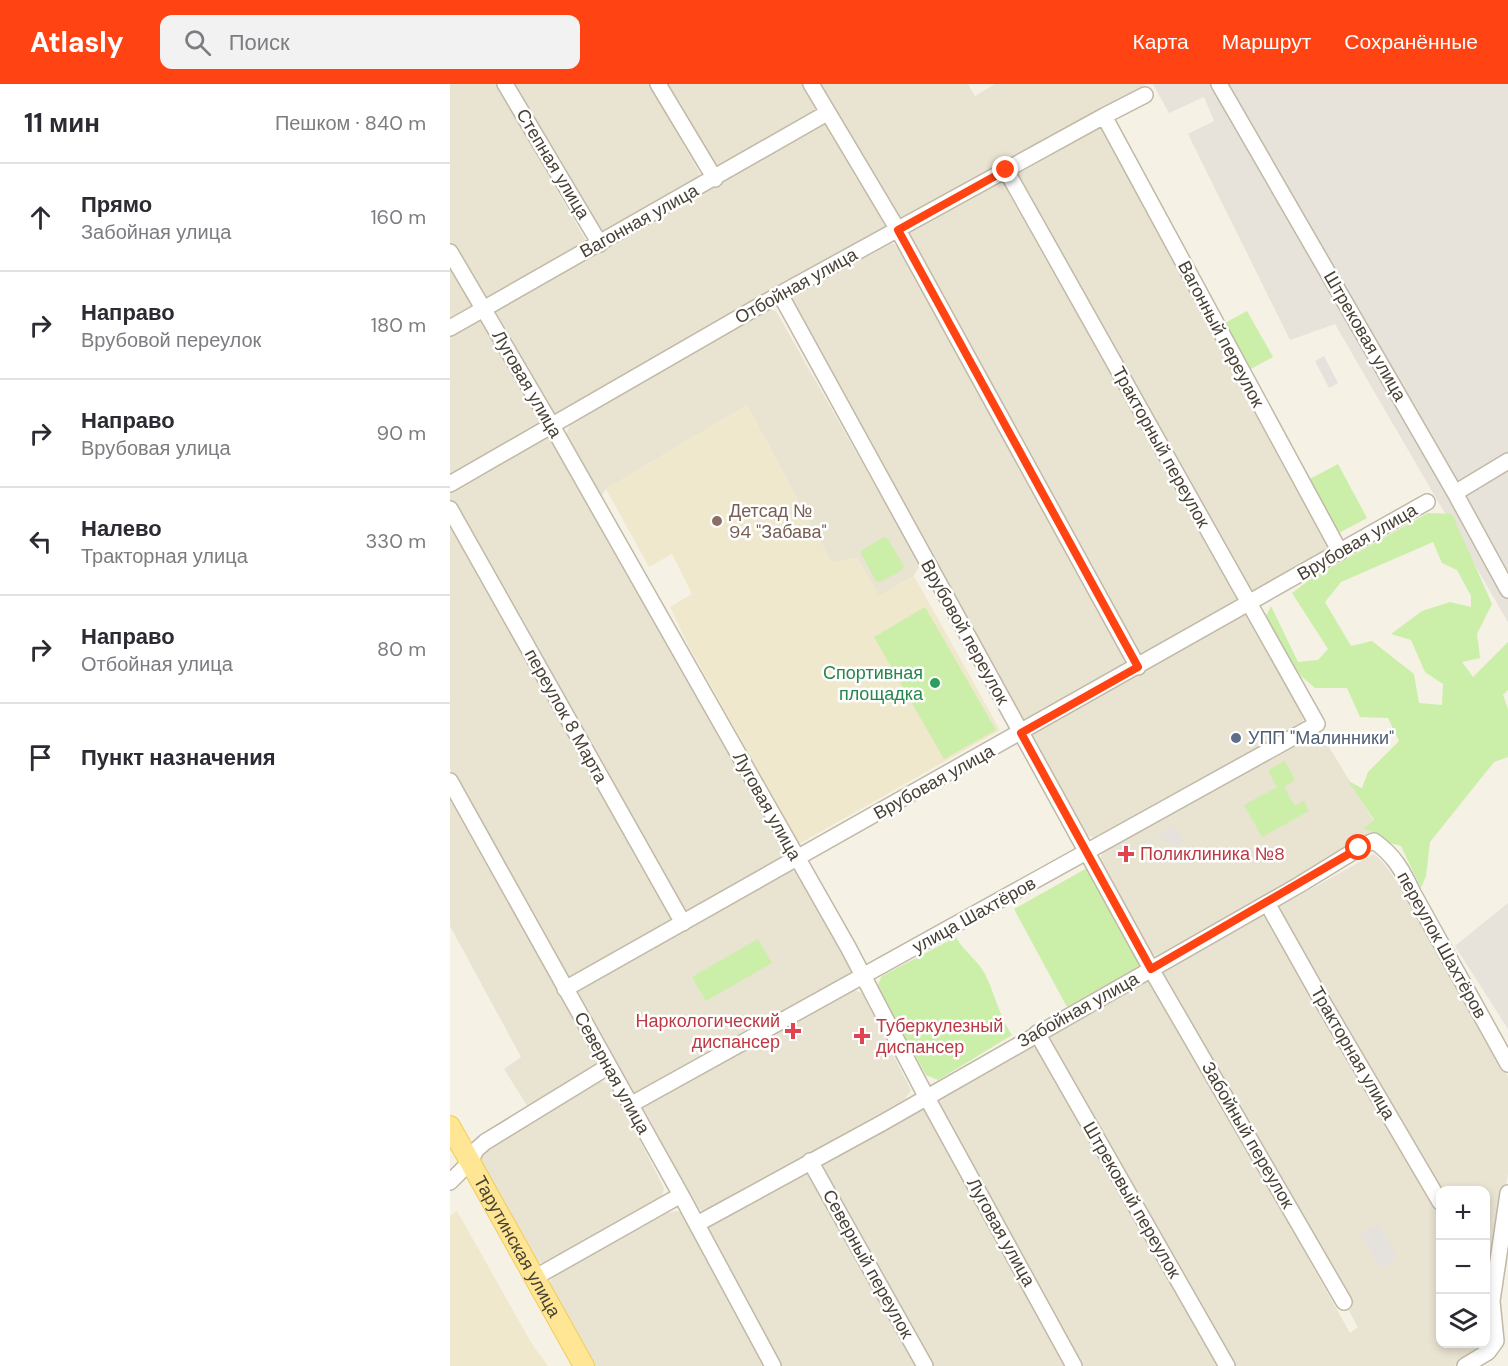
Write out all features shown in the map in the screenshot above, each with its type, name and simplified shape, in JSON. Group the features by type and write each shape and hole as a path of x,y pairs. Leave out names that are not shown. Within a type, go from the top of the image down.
{"main road":[{"name":"Тарутинская улица","path":"450,1126 584,1366"}],"street":[{"name":"Степная улица","path":"505,84 600,244"},
{"path":"658,84 714,179"},
{"path":"811,84 898,230 1138,667"},
{"name":"Штрековая улица","path":"1219,84 1455,493 1508,590"},
{"name":"Отбойная улица","path":"450,484 780,294 1145,95"},
{"name":"Вагонная улица","path":"450,328 827,113"},
{"name":"Вагонный переулок","path":"1104,116 1340,552"},
{"name":"Тракторный переулок","path":"1006,170 1317,724"},
{"name":"Луговая улица","path":"450,252 551,424 863,976 1074,1366"},
{"name":"Врубовой переулок","path":"780,294 1151,969"},
{"path":"1455,493 1508,461"},
{"name":"Врубовая улица","path":"565,989 1427,502"},
{"name":"переулок 8 Марта","path":"450,509 683,923"},
{"name":"улица Шахтёров","path":"630,1104 1317,724"},
{"name":"Северная улица","path":"450,781 681,1195 773,1366"},
{"name":"переулок Шахтёров","path":"1364,845 1374,841 1387,850 1401,868 1508,1064"},
{"name":"Забойная улица","path":"697,1224 1151,969 1364,845"},
{"name":"Тракторная улица","path":"1267,903 1436,1195"},
{"name":"Забойный переулок","path":"1151,969 1344,1302"},
{"name":"Штрековый переулок","path":"1036,1033 1227,1366"},
{"path":"450,1182 470,1162 476,1150 485,1142 609,1066"},
{"name":"Северный переулок","path":"810,1161 925,1366"},
{"path":"1465,1366 1488,1352 1496,1341 1490,1276 1508,1193"},
{"path":"534,1278 681,1195"}],"shaded area":[{"path":"450,84 496,84 585,239 584,245 487,300 481,297 450,245"},
{"path":"508,84 649,84 700,174 697,182 602,236"},
{"path":"657,84 805,84 818,106 816,113 712,173"},
{"path":"820,84 968,84 975,96 995,84 1146,84 897,226"},
{"path":"1153,84 1508,84 1508,622 1335,324 1290,340 1188,134 1214,121 1204,97 1169,113"},
{"path":"820,123 828,126 886,227 883,234 559,415 551,413 493,316 495,309"},
{"path":"1096,128 1103,130 1329,543 1327,552 1258,593 1248,590 1016,179 1018,173"},
{"path":"998,184 1006,189 1237,597 1231,607 1146,655 1139,654 908,239 911,231"},
{"path":"892,243 899,248 1126,659 1123,666 1025,722 1018,717 788,299"},
{"path":"450,261 473,301 472,308 450,321"},
{"path":"768,309 776,311 920,565 914,576 879,596 857,558 831,562 747,405 606,489 601,496 566,434 570,425"},
{"path":"477,320 484,323 541,419 540,429 450,479 450,335"},
{"path":"1324,356 1338,383 1329,388 1315,361"},
{"path":"747,405 831,562 857,558 879,596 914,576 1000,730 799,844 687,643 670,607 692,594 672,554 649,567 606,489"},
{"path":"546,433 552,435 786,853 784,859 688,912 683,910 450,501 450,488"},
{"path":"450,521 674,917 671,925 575,978 567,977 450,769"},
{"path":"1243,612 1251,617 1305,715 1301,726 1096,839 1085,834 1031,740 1033,730"},
{"path":"1314,731 1322,735 1377,827 1366,839 1156,957 1150,951 1100,859 1103,851"},
{"path":"450,790 599,1056 595,1066 528,1107 504,1069 521,1057 450,926"},
{"path":"1174,825 1184,841 1175,846 1155,836"},
{"path":"1374,854 1382,861 1412,903 1508,1077 1508,1174 1490,1277 1490,1186 1436,1186 1436,1348 1485,1348 1454,1366 1080,1366 936,1103 937,1097","holes":["1308,1238 1358,1327 1350,1333 1300,1244"]},
{"path":"789,870 796,871 853,969 850,977 637,1095 629,1092 575,998 576,989"},
{"path":"1508,903 1508,1029 1455,946"},
{"path":"853,990 862,993 911,1090 905,1099 707,1212 695,1208 641,1114 644,1106"},
{"path":"598,1080 608,1084 615,1092 664,1188 662,1196 657,1203 547,1263 535,1263 483,1169 480,1158 484,1150"},
{"path":"921,1105 928,1107 1069,1366 930,1366 820,1168 822,1160"},
{"path":"810,1171 919,1366 778,1366 705,1231 707,1224"},
{"path":"457,1211 532,1344 548,1366 450,1366 450,1216"},
{"path":"676,1211 685,1213 768,1366 593,1366 548,1286 554,1274 668,1213"},
{"path":"1379,1223 1398,1259 1380,1269 1360,1233"}],"green space":[{"path":"1247,311 1273,357 1251,369 1225,323"},
{"path":"1338,464 1367,518 1339,533 1310,479"},
{"path":"1428,513 1452,514 1492,604 1477,634 1480,658 1462,662 1473,677 1508,642 1508,690 1503,695 1508,709 1508,757 1494,762 1430,842 1426,876 1421,888 1401,846 1376,839 1373,831 1363,829 1374,820 1348,781 1362,788 1368,772 1399,741 1388,718 1360,717 1347,688 1315,688 1301,676 1264,620 1271,606 1298,662 1318,660 1328,649 1292,593 1312,578","holes":["1433,542 1442,563 1457,570 1471,596 1471,607 1450,602 1422,611 1391,634 1411,640 1425,672 1443,684 1442,705 1419,703 1414,674 1372,641 1351,646 1325,602 1341,582"]},
{"path":"884,537 888,539 904,566 902,570 880,582 876,581 861,554 862,550"},
{"name":"Спортивная площадка","path":"925,607 996,730 944,759 874,637"},
{"path":"1285,761 1295,780 1284,787 1295,806 1304,801 1309,811 1262,837 1244,805 1277,787 1268,770"},
{"path":"1087,868 1141,965 1067,1007 1014,909"},
{"path":"956,937 985,974 1012,1035 938,1080 926,1075 877,986 882,976"},
{"path":"758,939 772,963 706,1001 692,977"}],"place":[{"name":"Детсад № 94 \"Забава\"","path":"717,521"},
{"name":"Спортивная площадка","path":"935,683"},
{"name":"УПП \"Малинники\"","path":"1236,738"},
{"name":"Поликлиника №8","path":"1126,854"},
{"name":"Наркологический диспансер","path":"793,1031"},
{"name":"Туберкулезный диспансер","path":"862,1036"}],"route":[{"path":"1006,170 898,230 1138,667 1021,733 1151,969 1299,885 1359,848"}]}
